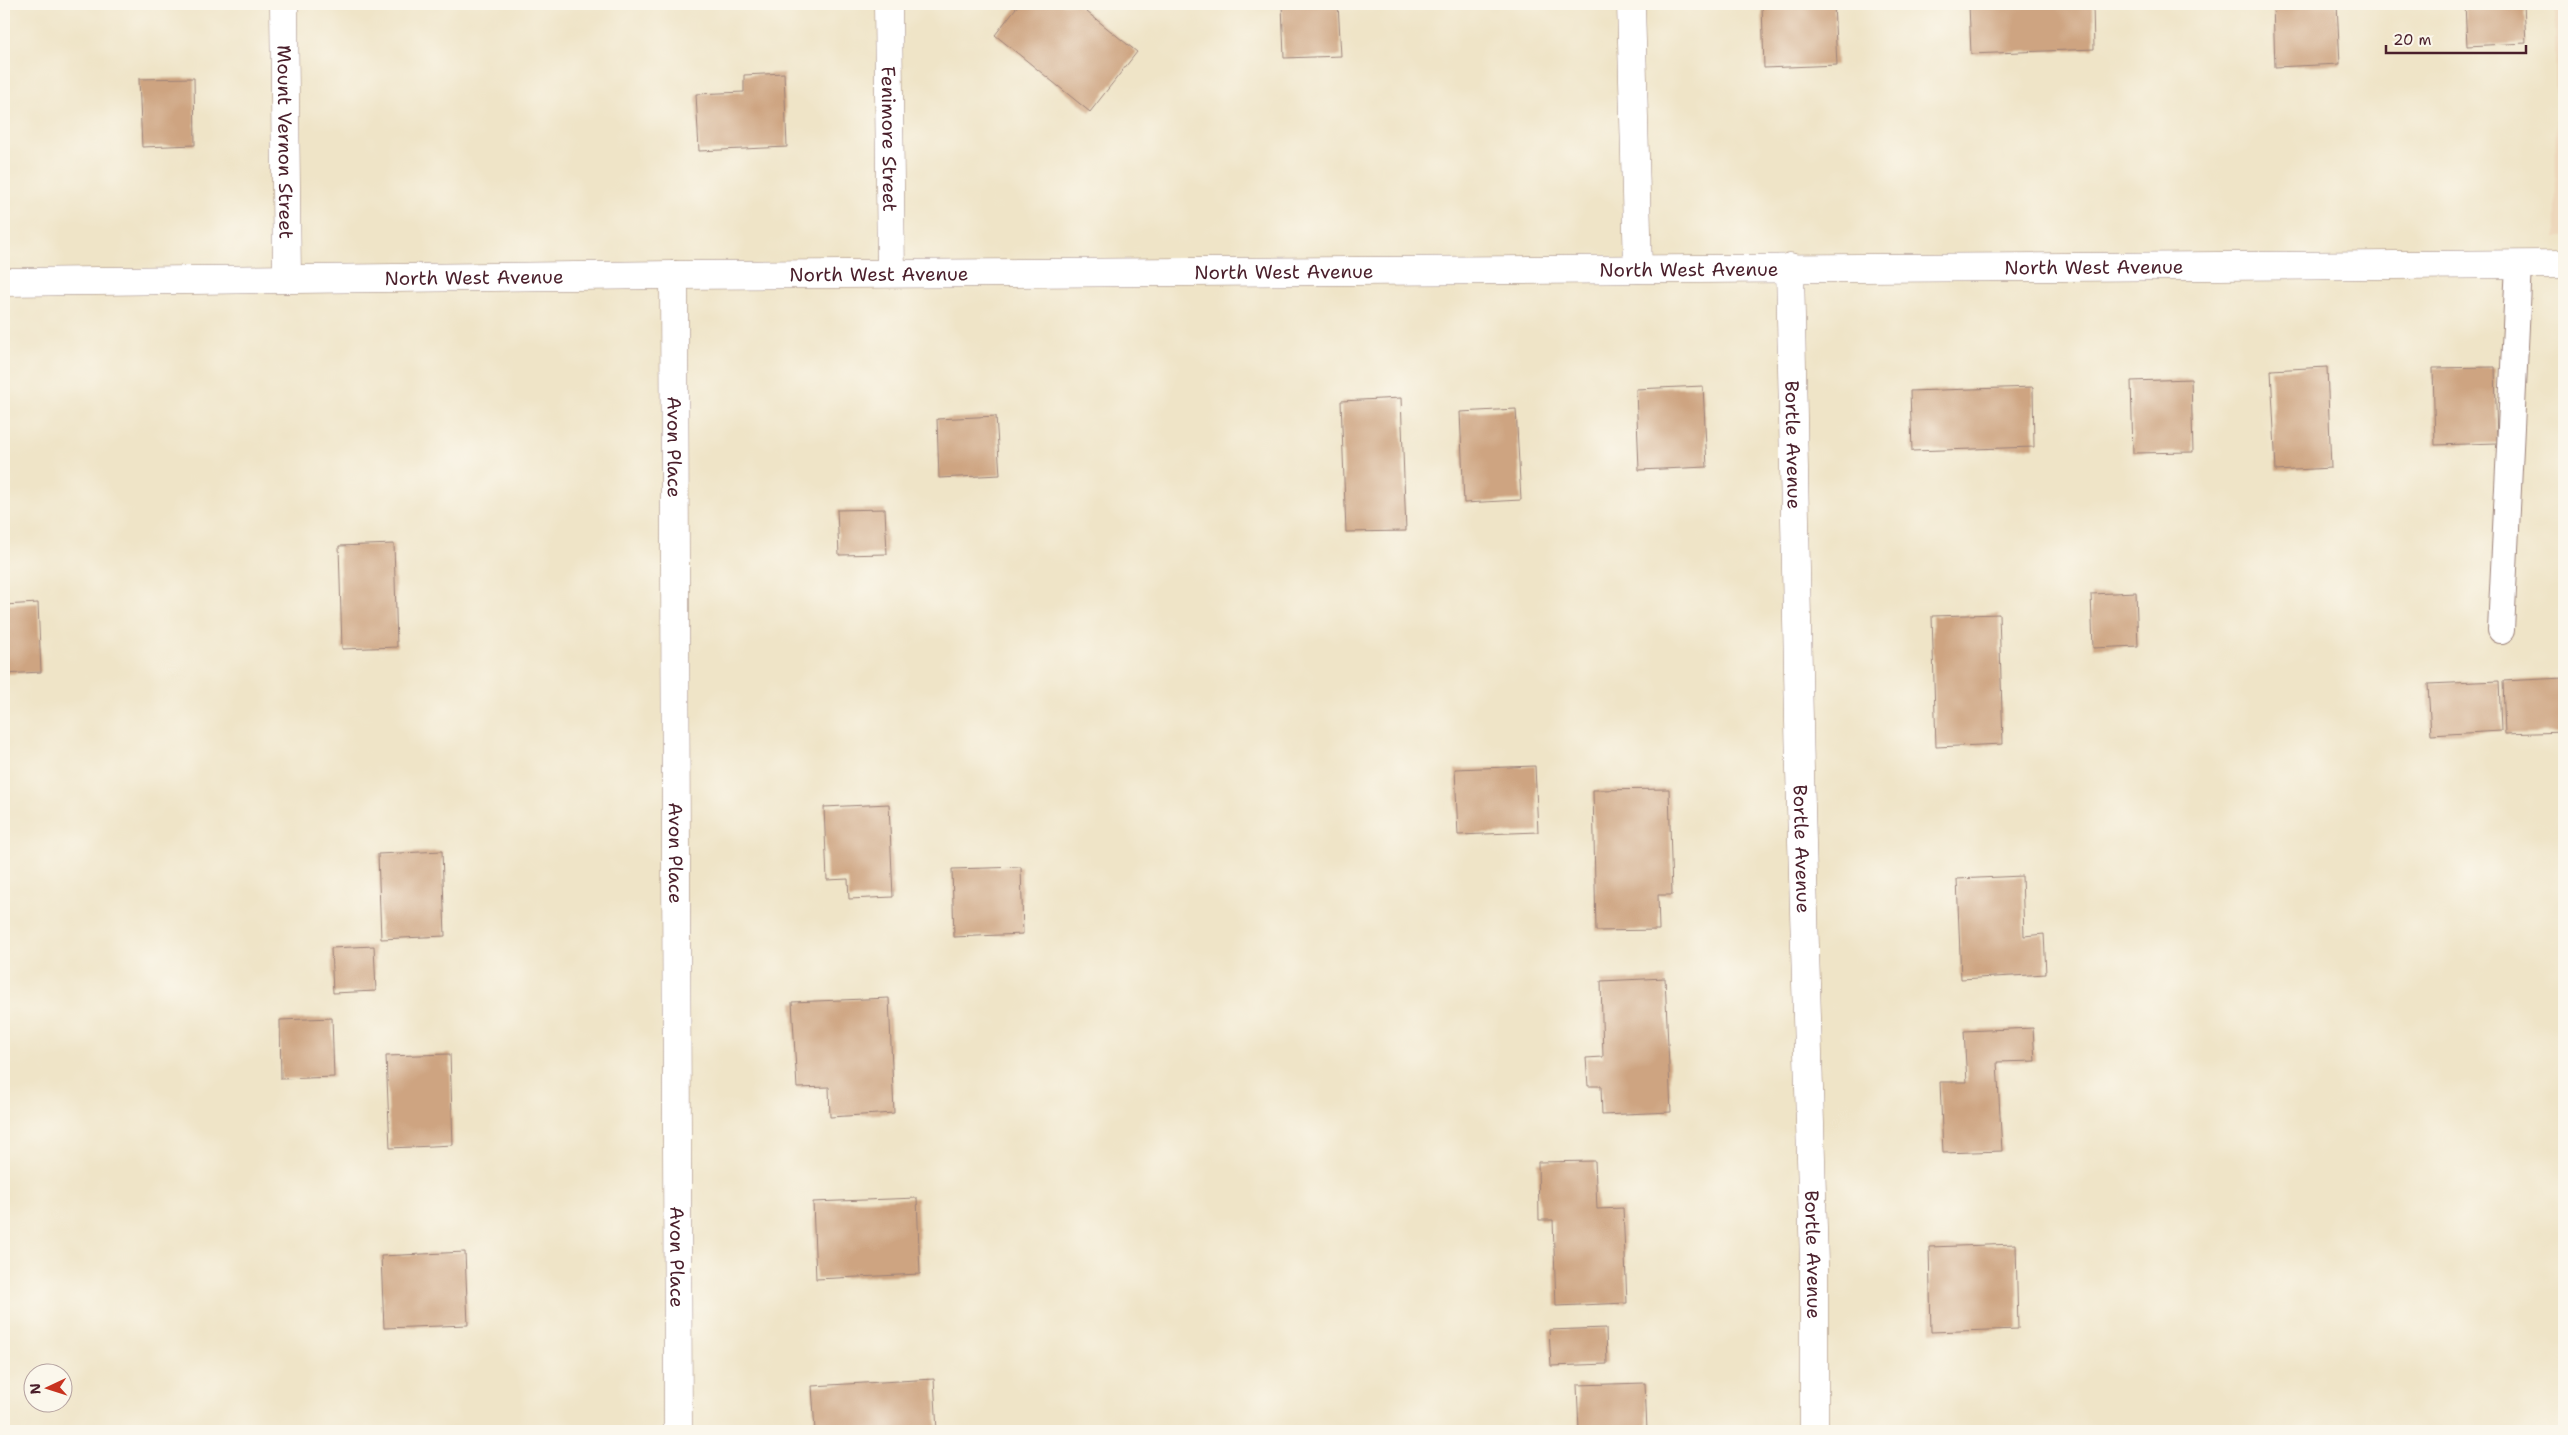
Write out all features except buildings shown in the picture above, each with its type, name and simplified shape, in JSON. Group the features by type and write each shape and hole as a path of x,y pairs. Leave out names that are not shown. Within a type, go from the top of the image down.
{"street":[{"name":"Mount Vernon Street","path":"284,4 287,279"},
{"name":"Fenimore Street","path":"888,4 891,273"},
{"path":"1631,4 1638,269"},
{"name":"North West Avenue","path":"4,282 674,274 2564,264"},
{"name":"Bortle Avenue","path":"1790,267 1799,761 1814,1264 1814,1431"},
{"name":"Avon Place","path":"674,274 678,1431"}],"lane":[{"path":"2501,630 2519,265"}],"shaded area":[{"path":"2555,4 2564,4 2564,237 2556,237"}]}
